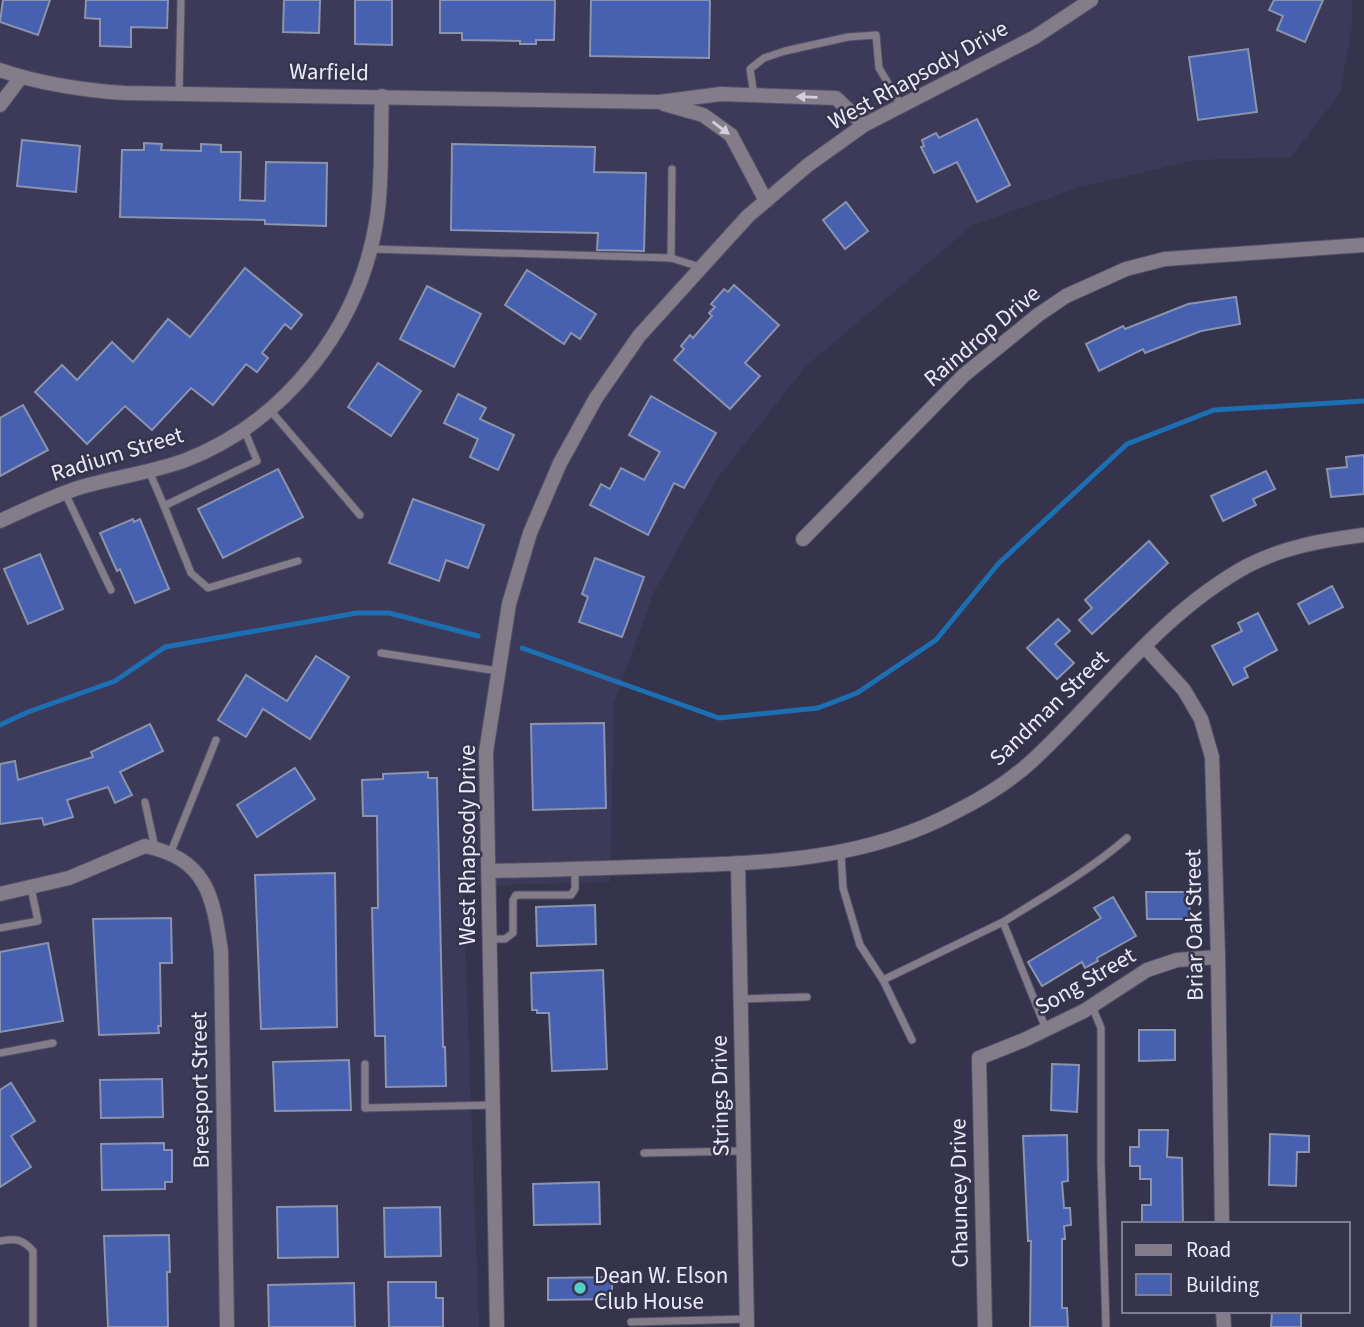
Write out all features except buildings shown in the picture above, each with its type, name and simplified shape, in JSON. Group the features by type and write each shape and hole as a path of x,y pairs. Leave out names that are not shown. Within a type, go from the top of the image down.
{"street":[{"name":"West Rhapsody Drive","path":"496,1327 486,751 512,593 530,533 560,463 596,398 639,336 748,216 808,165 864,125 1035,37 1091,0"},
{"name":"Warfield","path":"0,70 86,90 659,102 721,94 836,98 864,125"},
{"path":"0,105 21,77"},
{"name":"Radium Street","path":"0,521 40,501 187,459 244,429 270,410 293,388 333,337 353,299 371,249 380,185 382,96"},
{"name":"Warfield","path":"659,102 704,115 731,135 766,201"},
{"name":"Raindrop Drive","path":"803,539 964,375 1038,315 1066,296 1126,269 1165,259 1364,245"},
{"name":"Sandman Street","path":"489,872 792,860 873,845 915,831 994,790 1030,763 1144,647 1188,607 1248,566 1298,547 1364,535"},
{"name":"Briar Oak Street","path":"1144,647 1184,690 1201,719 1212,757 1222,1222"},
{"path":"0,894 69,878 145,846 170,854"},
{"name":"Breesport Street","path":"170,854 186,861 205,884 214,909 221,951 227,1327"},
{"name":"Strings Drive","path":"738,864 747,1323"},
{"name":"Song Street","path":"979,1058 1046,1030 1147,970 1177,960 1218,957"},
{"name":"Chauncey Drive","path":"979,1058 985,1327"}],"lane":[{"path":"178,93 181,0"},
{"path":"754,95 750,69 764,58 848,37 876,35 879,68 901,106"},
{"path":"671,258 672,169"},
{"path":"371,249 671,258 700,267"},
{"path":"270,410 360,515"},
{"path":"164,506 257,461 244,429"},
{"path":"149,471 191,573 208,588 298,561"},
{"path":"65,493 111,590"},
{"path":"381,653 498,671"},
{"path":"170,854 216,740"},
{"path":"145,802 156,848"},
{"path":"883,980 1003,922 1058,888 1127,838"},
{"path":"841,852 843,888 860,945 883,980 912,1040"},
{"path":"490,939 505,939 513,933 513,900 516,895 570,895 575,889 575,869"},
{"path":"0,928 38,921 31,888"},
{"path":"1003,922 1046,1030"},
{"path":"741,999 807,997"},
{"path":"1092,1005 1101,1028 1105,1327"},
{"path":"0,1054 53,1043"},
{"path":"365,1064 365,1108 493,1105"},
{"path":"644,1153 743,1151"},
{"path":"0,1241 14,1238 26,1242 33,1251 33,1327"},
{"path":"631,1322 747,1323"}],"shaded area":[{"path":"0,0 1352,0 1352,26 1340,93 1291,157 1195,160 1077,188 973,225 806,366 716,480 654,592 614,703 610,882 463,886 479,1327 0,1327"}],"waterway":[{"path":"522,648 719,718 818,708 857,693 936,640 999,563 1127,444 1214,410 1364,401"},
{"path":"0,725 28,712 115,681 165,647 357,613 389,613 478,636"}],"place":[{"name":"Dean W. Elson Club House","path":"580,1288"}]}
